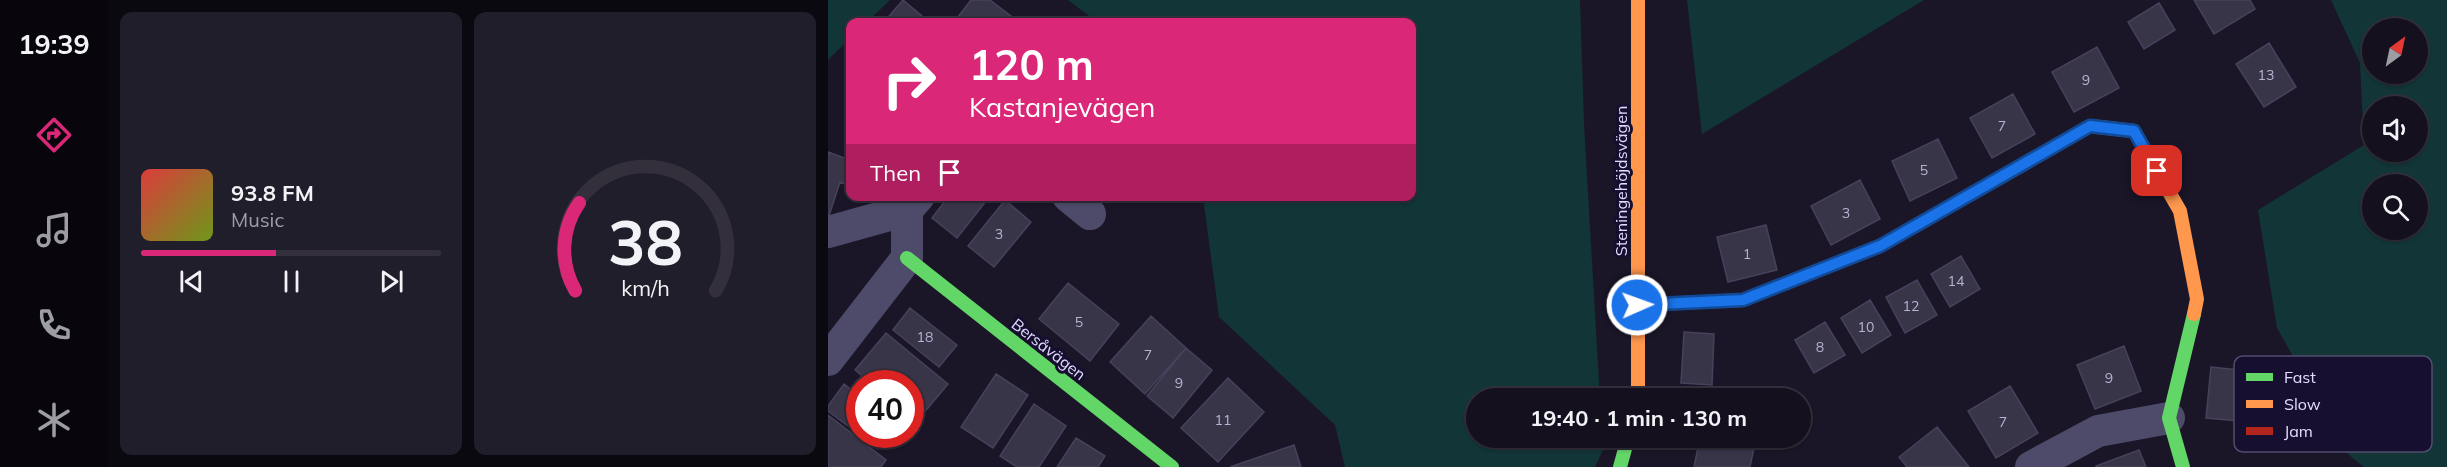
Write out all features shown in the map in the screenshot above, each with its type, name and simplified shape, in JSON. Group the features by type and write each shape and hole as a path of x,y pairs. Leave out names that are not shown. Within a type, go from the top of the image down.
{"street":[{"name":"Steningehöjdsvägen","path":"1638,0 1638,388"},
{"path":"1637,305 1743,300 1880,246 2090,126 2134,131 2180,211 2197,299 2169,418 2183,467"},
{"path":"828,232 913,203 907,258 828,360"},
{"name":"Bersåvägen","path":"907,258 1172,467"},
{"path":"2031,467 2098,431 2169,418"},
{"path":"1620,467 1625,448"}],"green space":[{"path":"828,0 890,0 871,18 846,18 846,42 828,60"},
{"path":"1068,0 1580,0 1584,124 1599,388 1466,388 1466,448 1603,448 1595,467 1345,467 1335,425 1219,317 1204,201 1416,201 1416,18 1092,18"},
{"path":"1687,0 1924,0 1702,134"},
{"path":"2331,0 2447,0 2447,467 2364,467 2349,455 2347,452 2432,452 2432,356 2293,356 2277,328 2258,210 2362,146 2362,162 2428,162 2428,96 2362,96 2362,104 2360,63"}],"building":[{"path":"903,0 924,18 887,18"},
{"path":"971,0 990,0 1012,17 1011,18 957,18"},
{"path":"2194,0 2250,0 2255,9 2214,34"},
{"path":"2159,3 2175,30 2144,49 2128,22"},
{"path":"2269,43 2296,87 2264,107 2236,64"},
{"path":"2097,47 2119,88 2074,112 2052,72"},
{"path":"2013,94 2035,134 1992,158 1970,118"},
{"path":"1938,139 1957,178 1910,201 1892,161"},
{"path":"828,152 846,159 846,184 840,182 828,219"},
{"path":"1860,180 1880,219 1831,245 1811,206"},
{"path":"945,201 986,201 957,238 932,218"},
{"path":"1004,201 1031,222 994,267 968,246"},
{"path":"1766,225 1777,270 1728,282 1717,237"},
{"path":"1961,256 1980,289 1950,307 1931,274"},
{"path":"1917,280 1937,315 1905,333 1886,297"},
{"path":"1068,283 1119,324 1090,361 1039,319"},
{"path":"1870,300 1891,335 1862,353 1841,318"},
{"path":"910,308 957,345 939,367 893,330"},
{"path":"1151,316 1186,348 1145,394 1110,362"},
{"path":"1825,322 1845,355 1814,373 1795,340"},
{"path":"1684,332 1714,334 1712,385 1681,383"},
{"path":"886,333 948,384 924,413 924,370 855,370"},
{"path":"2124,346 2141,391 2095,409 2077,365"},
{"path":"1186,348 1212,370 1173,418 1147,396"},
{"path":"2211,367 2234,370 2234,421 2206,418"},
{"path":"996,374 1028,395 993,448 961,427"},
{"path":"1228,378 1264,412 1218,462 1181,428"},
{"path":"844,384 846,386 846,424 828,411 828,406"},
{"path":"2010,386 2038,433 1996,458 1968,411"},
{"path":"1034,404 1066,426 1039,467 1017,467 1000,456"},
{"path":"828,415 846,429 846,448 871,448 886,460 881,467 828,467"},
{"path":"1937,427 1969,467 1907,467 1899,457"},
{"path":"1076,438 1105,456 1098,467 1057,467"},
{"path":"1294,445 1301,467 1230,467"},
{"path":"1698,448 1754,448 1750,467 1694,467"},
{"path":"2139,450 2146,467 2096,467 2096,466"}],"traffic: fast":[{"path":"907,258 1172,467"},
{"path":"2183,467 2169,418 2194,314"},
{"path":"1620,467 1625,448"}],"traffic: slow":[{"path":"1638,0 1638,388"},
{"path":"1994,181 2090,126 2134,131 2180,211 2197,299 2194,314"}],"traffic: jam":[{"path":"1637,305 1743,300 1880,246 1994,181"}],"route":[{"path":"1637,305 1743,300 1880,246 2090,126 2134,131 2157,171"}]}
